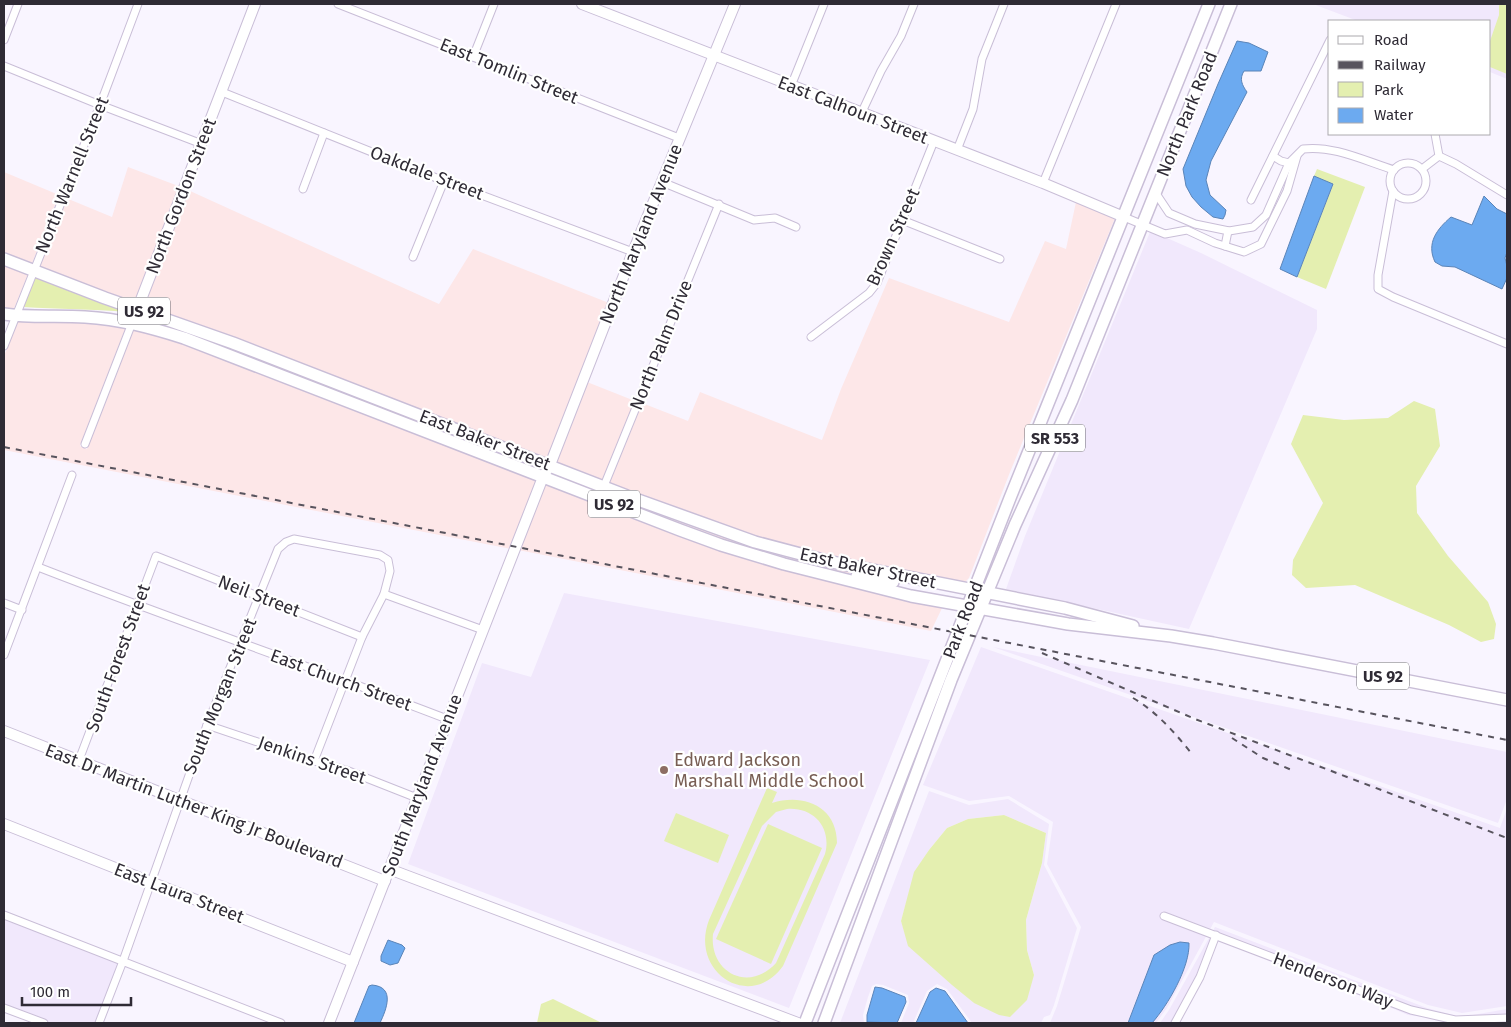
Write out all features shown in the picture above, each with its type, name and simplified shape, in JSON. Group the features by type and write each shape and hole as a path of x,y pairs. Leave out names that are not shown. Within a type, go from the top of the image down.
{"main road":[{"name":"North Park Road","path":"1124,217 1209,4"},
{"name":"North Park Road","path":"1142,224 1231,4"},
{"name":"Park Road","path":"805,1023 1010,498 1124,217"},
{"name":"Park Road","path":"824,1023 934,727 988,592 1072,400 1142,224"},
{"name":"East Baker Street","path":"4,259 105,298 234,343 550,466 726,532 787,551 972,598"},
{"name":"US 92","path":"9,315 88,317 132,323"},
{"name":"East Baker Street","path":"132,323 184,338 721,545 784,564 845,578 875,588 972,598"},
{"name":"US 92","path":"1171,636 1068,624 981,609 972,598 988,592 1065,608 1171,636 1507,700"},
{"path":"819,1023 817,1009 847,929 846,917"}],"street":[{"path":"4,40 18,4"},
{"name":"North Warnell Street","path":"4,346 9,315 33,271 100,105 138,4"},
{"name":"North Gordon Street","path":"85,444 255,4"},
{"name":"East Tomlin Street","path":"338,4 679,138"},
{"path":"473,57 494,4"},
{"name":"East Calhoun Street","path":"582,4 600,7 713,56 1043,183 1124,217"},
{"name":"North Maryland Avenue","path":"543,477 550,466 633,252 734,4"},
{"path":"791,86 824,4"},
{"path":"861,114 881,71 901,36 914,4"},
{"path":"957,150 972,109 982,59 1004,4"},
{"path":"1043,183 1116,4"},
{"path":"1251,200 1328,44"},
{"path":"4,66 202,144"},
{"name":"Oakdale Street","path":"222,92 444,181 633,252"},
{"path":"303,189 324,133"},
{"path":"1435,135 1439,156"},
{"name":"Brown Street","path":"811,337 869,293 877,283 934,141"},
{"path":"1155,192 1169,213 1190,222 1228,231 1253,227 1263,218 1289,164 1303,149 1322,148 1394,170"},
{"path":"1124,217 1165,234 1188,230 1244,252 1260,244 1287,191 1297,155"},
{"path":"1273,156 1289,164"},
{"path":"1422,169 1439,156"},
{"path":"1439,156 1456,164 1507,195"},
{"path":"1393,192 1406,200 1417,198 1422,194 1427,182 1422,169 1414,164 1402,164 1394,170 1390,177 1393,192 1378,275 1378,288 1393,297 1507,344"},
{"path":"413,257 444,181"},
{"path":"662,182 754,220 775,218 796,227"},
{"name":"North Palm Drive","path":"604,486 719,204"},
{"path":"1263,218 1272,222"},
{"path":"902,220 1000,259"},
{"path":"1188,230 1190,222"},
{"path":"1226,246 1228,231"},
{"path":"228,356 234,343"},
{"path":"328,394 334,382"},
{"path":"444,439 450,426"},
{"path":"4,655 72,475"},
{"name":"South Maryland Avenue","path":"329,1023 543,477"},
{"name":"South Morgan Street","path":"98,1023 123,961 207,725 278,549 286,542 294,539 380,555 388,560 390,571 384,594"},
{"name":"Neil Street","path":"156,556 362,637"},
{"name":"South Forest Street","path":"80,760 156,556"},
{"name":"East Church Street","path":"38,567 137,606 386,695 447,719"},
{"path":"314,761 362,637 384,594 483,630"},
{"path":"4,603 22,610"},
{"name":"Jenkins Street","path":"207,725 346,770 417,798"},
{"name":"East Dr Martin Luther King Jr Boulevard","path":"4,731 385,881"},
{"name":"East Laura Street","path":"4,824 354,962"},
{"path":"389,869 798,1023"},
{"path":"4,915 281,1023"},
{"name":"Henderson Way","path":"1164,916 1411,1010 1455,1020 1507,1018"},
{"path":"1175,1023 1200,977 1216,935"},
{"path":"4,1008 44,1023"}],"shaded area":[{"path":"1313,4 1507,4 1507,79 1491,72 1491,20 1355,20"},
{"path":"128,167 181,187 135,304 38,269 66,198 112,217"},
{"path":"4,172 59,195 31,266 4,255"},
{"path":"188,190 439,304 473,249 609,303 548,460 142,306"},
{"path":"1076,202 1115,218 1010,472 969,578 964,583 828,557 757,538 609,484 642,403 688,421 700,392 822,440 841,389 889,278 1009,322 1045,241 1066,249"},
{"path":"1150,232 1201,253 1317,310 1317,329 1189,629 1006,589 1025,536"},
{"path":"4,264 28,274 13,311 4,310"},
{"path":"18,320 60,320 126,327 80,446 87,449 134,328 183,342 538,479 511,549 4,450 4,356"},
{"path":"587,382 635,401 602,481 555,463"},
{"path":"551,471 859,572 845,574 824,570 723,541 549,475"},
{"path":"545,482 635,517 943,606 931,631 518,550"},
{"name":"Edward Jackson Marshall Middle School","path":"564,593 930,660 789,1008 408,864 482,663 531,677"},
{"path":"981,647 1500,828 1507,808 1507,1006 1462,1013 1428,1005 1214,922 1167,1008 1156,1023 1050,1023 1081,927 1047,864 1053,822 1009,796 969,801 923,785"},
{"path":"993,647 1507,752 1507,799 1498,823"},
{"path":"929,791 969,805 1008,799 1049,824 1044,865 1077,928 1050,1015 1044,1017 1041,1023 972,1023 947,989 937,984 927,991 913,1023 901,1023 909,1003 908,995 876,984 872,986 868,997 863,1015 864,1023 840,1023","holes":["1004,815 1046,833 1042,863 1026,920 1027,950 1034,975 974,1003 909,946 901,921 915,872 929,850 947,828 968,819"]},
{"path":"4,915 123,961 99,1023 44,1023 4,1008"},
{"path":"1215,927 1427,1008 1461,1017 1507,1009 1507,1023 1472,1023 1408,1015 1215,933 1208,958 1174,1023 1160,1023"}],"green space":[{"path":"1499,4 1507,4 1507,74 1491,67 1491,38 1499,15"},
{"path":"1317,169 1365,187 1326,289 1297,277 1333,185 1314,176"},
{"path":"34,277 128,310 127,312 23,307"},
{"path":"1414,401 1435,409 1440,446 1416,486 1417,513 1448,556 1488,602 1496,624 1494,639 1481,642 1449,625 1355,585 1306,588 1292,575 1293,560 1323,503 1291,444 1303,415 1344,420 1388,418"},
{"path":"767,788 777,792 772,803 795,800 816,805 825,811 835,830 837,843 783,966 770,979 755,986 740,985 726,980 715,970 707,956 705,939 709,920","holes":["797,809 813,816 819,821 826,836 825,854 776,963 765,972 754,977 743,977 733,974 724,968 717,959 713,948 713,934 762,826 776,812"]},
{"path":"676,813 729,835 718,863 664,841"},
{"path":"1004,815 1046,833 1042,863 1026,920 1027,950 1034,975 1027,1000 1010,1017 999,1015 974,1003 952,985 908,946 901,921 914,872 947,828 968,819"},
{"path":"768,824 822,848 771,964 716,939"},
{"path":"553,999 602,1023 537,1023 541,1004"}],"water":[{"path":"1237,41 1249,43 1268,52 1261,71 1244,71 1242,82 1247,92 1211,161 1206,180 1210,195 1226,210 1223,219 1213,217 1192,197 1186,186 1183,169"},
{"path":"1314,176 1333,184 1297,277 1280,269"},
{"path":"1484,196 1497,209 1507,214 1507,252 1505,258 1507,278 1502,289 1455,267 1442,266 1435,262 1433,255 1432,243 1441,226 1451,217 1472,225"},
{"path":"388,940 405,948 398,963 390,965 381,961 381,956"},
{"path":"1180,942 1189,943 1186,963 1177,985 1165,1006 1152,1023 1128,1023 1154,955 1170,945"},
{"path":"372,985 384,990 387,994 385,1012 380,1023 354,1023 369,986"},
{"path":"875,987 905,997 906,1002 897,1023 867,1022 867,1015"},
{"path":"936,988 945,991 968,1023 916,1023 930,992"}],"railway":[{"path":"4,447 1507,740"},
{"path":"1042,653 1195,719 1507,838"},
{"path":"1133,698 1158,716 1192,754"},
{"path":"1232,738 1263,758 1294,771"}],"place":[{"name":"Edward Jackson Marshall Middle School","path":"664,770"}]}
